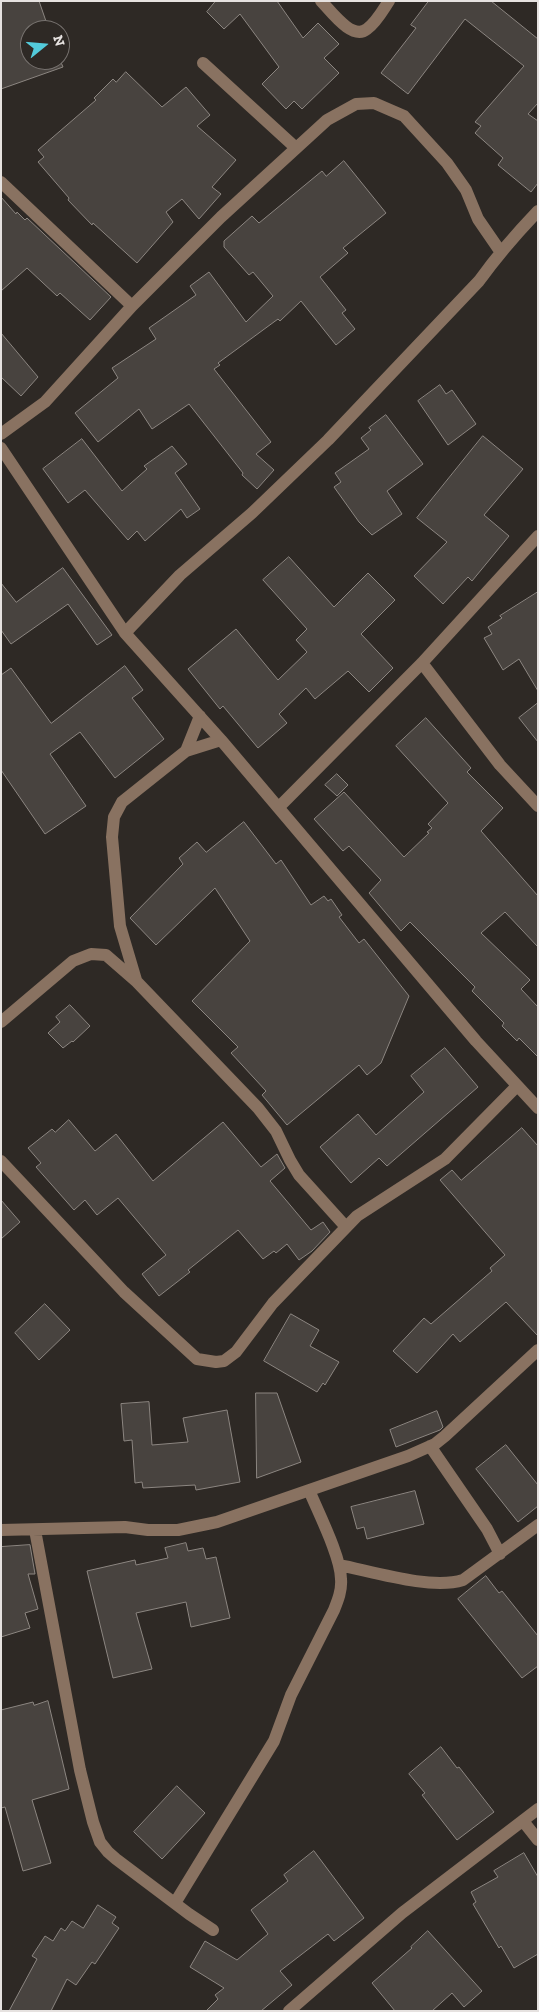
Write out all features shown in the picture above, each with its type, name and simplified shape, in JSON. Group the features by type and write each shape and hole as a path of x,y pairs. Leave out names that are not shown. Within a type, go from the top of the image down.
{"street":[{"path":"321,1 348,30 360,32 367,29 389,1"},
{"path":"203,63 296,148"},
{"path":"1,434 45,402 132,306 221,217 327,120 356,104 374,103 404,116 447,163 466,190 478,219 500,251"},
{"path":"1,182 132,306"},
{"path":"125,633 180,575 252,513 328,440 479,281 500,251 520,232 538,210"},
{"path":"1,448 6,465 125,633 279,807 476,1041 538,1108"},
{"path":"279,807 422,663 538,536"},
{"path":"422,663 500,765 538,806"},
{"path":"186,751 200,716"},
{"path":"137,982 120,926 112,837 114,817 122,802 186,751 221,740"},
{"path":"1,1022 73,961 91,954 106,955 137,982 258,1108 276,1132 299,1175 346,1227"},
{"path":"1,1161 124,1292 197,1359 216,1362 224,1361 236,1352 273,1303 357,1216 445,1160 517,1086"},
{"path":"1,1530 125,1527 148,1530 178,1530 217,1522 408,1456 430,1446 445,1436 538,1350"},
{"path":"430,1446 486,1529 500,1554"},
{"path":"175,1903 274,1741 291,1695 336,1605 341,1585 340,1565 309,1490"},
{"path":"340,1565 419,1581 448,1584 463,1580 538,1525"},
{"path":"35,1530 80,1770 100,1842 108,1852 213,1930"},
{"path":"289,2011 402,1913 538,1809"},
{"path":"523,1821 538,1840"}],"building":[{"path":"1,1 39,1 46,20 20,20 20,70 55,70 1,89"},
{"path":"216,1 277,1 303,38 318,23 339,44 324,58 339,73 302,109 294,101 286,109 262,84 279,67 240,14 224,29 207,12"},
{"path":"429,1 491,1 538,39 538,103 528,114 538,121 538,183 531,192 498,165 503,158 475,133 481,126 475,122 524,66 465,19 408,94 381,73 416,28 411,25"},
{"path":"126,72 162,107 186,87 210,115 197,126 236,160 212,187 221,194 199,219 182,199 166,212 173,222 137,263 93,223 92,225 68,200 69,198 38,162 44,157 38,150 96,100 94,98 113,79 116,82"},
{"path":"344,161 386,213 343,248 348,253 320,277 346,310 342,313 355,329 336,345 301,301 280,321 278,319 218,363 220,365 214,369 271,442 256,454 274,470 257,489 242,475 243,473 189,404 152,429 139,409 98,442 75,413 118,378 112,368 156,339 149,328 196,295 190,286 209,272 246,322 273,296 253,272 249,275 224,247 224,241 252,216 259,223 322,171 326,176"},
{"path":"1,197 16,214 17,212 25,220 27,218 111,297 90,320 60,293 57,296 27,268 1,291"},
{"path":"1,333 38,377 21,396 1,377"},
{"path":"440,385 446,394 452,390 476,424 448,445 418,401"},
{"path":"386,415 423,464 387,491 402,514 372,535 359,522 334,487 341,482 335,473 369,449 361,438 371,430 369,428"},
{"path":"483,436 523,469 484,515 509,536 472,581 468,577 443,604 414,576 447,542 417,518"},
{"path":"82,439 122,491 147,469 144,466 172,446 187,464 175,473 200,509 187,518 181,509 145,541 137,531 128,540 85,490 68,503 43,469"},
{"path":"289,557 334,607 368,573 395,600 361,634 393,668 369,692 348,671 315,699 306,688 279,714 287,723 258,748 223,706 220,709 188,669 236,629 278,680 307,652 296,640 307,629 263,580"},
{"path":"63,568 112,635 97,645 68,604 11,644 1,630 1,583 16,602"},
{"path":"538,592 538,691 519,659 503,670 484,638 492,634 488,627 502,618 500,616"},
{"path":"125,666 143,690 132,698 164,739 115,778 80,732 50,754 86,806 45,834 1,770 1,675 11,668 51,723"},
{"path":"538,703 538,742 519,718"},
{"path":"426,718 471,768 467,772 503,808 481,831 538,896 538,947 505,912 481,933 530,980 521,989 538,1007 538,1057 519,1038 517,1041 502,1026 504,1023 472,991 475,987 410,922 401,931 369,893 381,880 349,846 343,851 314,819 344,792 404,857 429,833 427,832 432,828 428,824 448,803 396,746"},
{"path":"337,774 348,785 337,796 325,785"},
{"path":"244,822 276,864 281,860 311,905 324,896 328,901 331,899 342,915 339,917 359,943 364,939 409,996 381,1063 367,1075 359,1065 287,1125 262,1095 266,1091 231,1053 238,1047 192,1001 250,941 215,888 156,945 130,918 183,864 179,858 197,842 206,852"},
{"path":"70,1005 90,1026 73,1042 63,1048 48,1033 60,1022 56,1017"},
{"path":"445,1048 478,1087 387,1166 379,1158 351,1183 320,1147 358,1114 376,1135 424,1092 411,1076"},
{"path":"69,1120 95,1151 116,1134 153,1181 223,1122 261,1167 277,1154 285,1168 270,1181 311,1230 323,1222 330,1232 312,1251 299,1260 287,1244 276,1253 274,1251 263,1259 238,1230 159,1296 142,1274 166,1255 118,1198 97,1215 85,1200 74,1210 36,1167 41,1163 28,1148 52,1129 55,1132"},
{"path":"522,1128 538,1146 538,1336 506,1302 460,1342 453,1334 417,1373 393,1351 424,1318 431,1324 492,1271 490,1268 505,1255 440,1180 452,1170 461,1180"},
{"path":"1,1200 20,1222 1,1239"},
{"path":"45,1304 70,1330 39,1360 15,1333"},
{"path":"291,1314 319,1330 310,1346 339,1362 325,1385 323,1383 317,1392 264,1361"},
{"path":"256,1393 277,1393 301,1462 257,1478"},
{"path":"149,1402 152,1445 188,1442 183,1418 227,1410 240,1482 196,1490 195,1485 143,1488 142,1482 135,1483 132,1440 124,1441 121,1404"},
{"path":"437,1411 443,1427 440,1430 396,1447 390,1430"},
{"path":"506,1445 538,1485 538,1506 518,1522 476,1469"},
{"path":"415,1491 424,1524 367,1539 364,1527 357,1529 351,1507"},
{"path":"186,1543 188,1551 203,1548 206,1559 216,1557 230,1618 191,1627 186,1602 136,1613 152,1669 113,1678 87,1571 135,1560 136,1565 168,1558 165,1548"},
{"path":"30,1545 35,1574 28,1574 38,1609 25,1613 30,1628 1,1637 1,1547"},
{"path":"486,1576 499,1593 502,1591 538,1636 538,1666 522,1678 458,1599"},
{"path":"48,1701 69,1789 32,1800 51,1863 23,1871 5,1807 1,1808 1,1710 33,1702 34,1705"},
{"path":"441,1747 494,1812 457,1840 422,1795 425,1793 409,1774"},
{"path":"177,1786 205,1813 162,1859 134,1832"},
{"path":"314,1851 364,1918 334,1941 328,1934 280,1971 292,1985 261,2011 206,2011 218,1999 215,1995 224,1988 190,1967 205,1941 237,1960 268,1934 251,1910 288,1881 284,1875"},
{"path":"524,1853 538,1877 538,1954 514,1968 501,1946 499,1948 473,1904 476,1902 471,1892 498,1877 494,1871"},
{"path":"98,1905 116,1917 112,1923 119,1928 95,1964 92,1962 76,1985 67,1979 51,2011 9,2011 37,1959 32,1956 45,1936 53,1941 61,1928 65,1931 72,1921 83,1928"},
{"path":"428,1931 482,1991 464,2007 452,1993 432,2011 395,2011 372,1983 412,1948"}]}
